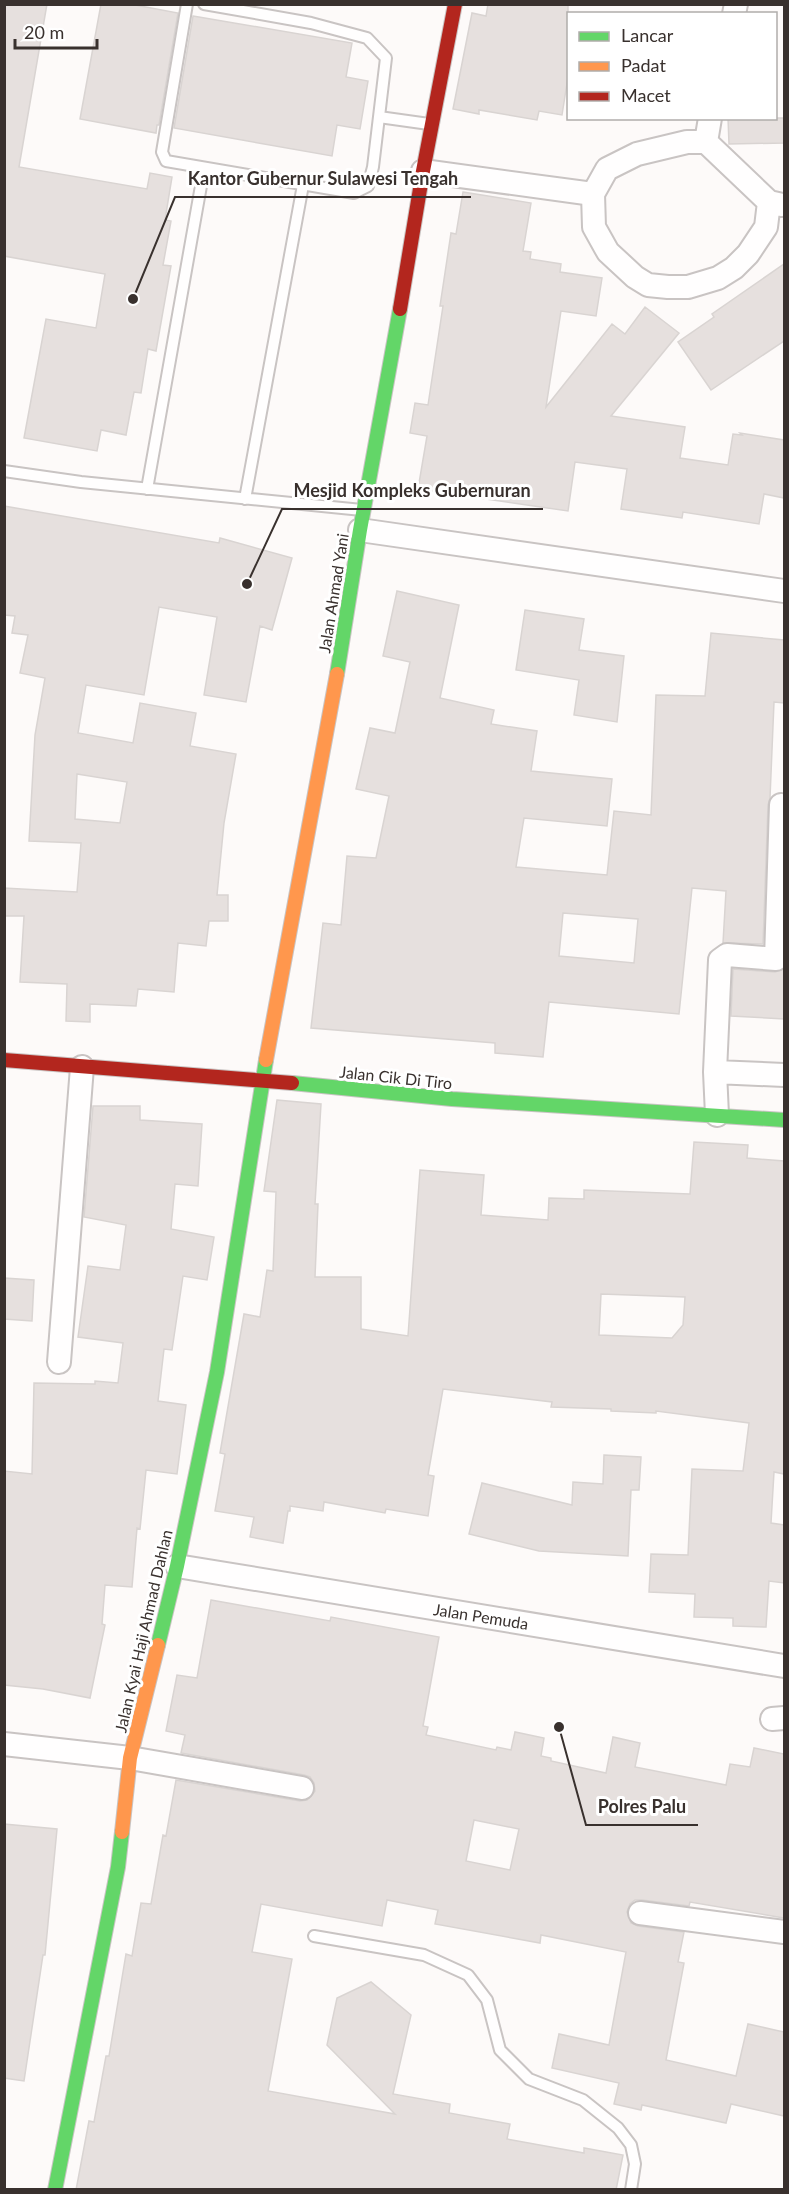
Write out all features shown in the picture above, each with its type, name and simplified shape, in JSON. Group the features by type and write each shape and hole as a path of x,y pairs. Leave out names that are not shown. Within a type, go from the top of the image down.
{"street":[{"name":"Jalan Ahmad Yani","path":"262,1080 329,726 362,520 398,328 423,171 455,4"},
{"path":"706,142 710,120"},
{"path":"687,142 706,142 777,204 766,227 748,254 734,268 718,278 688,287 648,285 635,277 608,252 594,227 593,194 607,169 637,154 687,142"},
{"path":"423,171 593,194"},
{"path":"362,520 784,591"},
{"path":"717,1115 715,1072 720,960 727,955 776,959 781,804"},
{"name":"Jalan Cik Di Tiro","path":"4,1060 262,1080 452,1099 784,1120"},
{"path":"59,1362 82,1066"},
{"path":"715,1072 784,1075"},
{"name":"Jalan Kyai Haji Ahmad Dahlan","path":"55,2190 118,1867 130,1758 177,1566 217,1371 262,1080"},
{"name":"Jalan Pemuda","path":"177,1566 784,1666"},
{"path":"4,1744 130,1758 302,1788"},
{"path":"640,1913 784,1932"}],"lane":[{"path":"188,4 162,152 166,161 354,193 368,186 373,167 386,58 367,38 311,23 204,4"},
{"path":"379,117 432,125"},
{"path":"147,489 204,169"},
{"path":"245,499 303,184"},
{"path":"4,471 245,499 362,520"},
{"path":"314,1936 424,1955 468,1975 487,2000 500,2050 529,2079 583,2100 618,2128 631,2145 635,2164 631,2190"}],"building":[{"path":"4,4 47,4 19,167 147,189 150,173 172,177 165,220 171,221 163,265 171,266 156,351 148,349 141,393 134,392 126,435 101,430 97,451 24,438 46,319 96,328 105,274 4,256"},
{"path":"101,4 130,4 178,13 156,133 80,119"},
{"path":"488,4 568,4 567,83 562,115 539,111 537,120 479,110 479,114 453,109 472,13 486,16"},
{"path":"193,16 352,43 346,77 368,81 360,129 337,125 332,156 174,128"},
{"path":"784,118 784,143 729,144 728,120"},
{"path":"463,192 531,203 523,251 531,252 530,259 561,264 560,272 602,278 596,316 561,311 546,407 612,324 625,334 645,307 679,333 611,416 685,427 680,458 728,465 733,434 742,435 740,433 784,440 784,498 764,494 759,524 683,512 682,518 621,509 627,469 575,462 568,511 418,489 427,436 410,433 415,403 428,405 451,233 456,234"},
{"path":"784,264 784,341 711,390 678,342 714,317 712,314"},
{"path":"4,506 219,543 220,538 292,558 272,630 260,626 246,702 204,695 217,617 159,607 144,695 86,685 78,733 133,743 140,703 196,713 190,746 236,754 224,823 217,895 228,895 228,921 209,921 206,946 178,943 174,992 138,989 136,1006 90,1004 90,1022 66,1021 67,984 20,982 24,916 4,916 4,888 77,892 81,843 29,841 35,735 45,678 20,673 28,635 12,633 15,616 4,615","holes":["77,774 127,782 120,823 75,819"]},
{"path":"397,591 459,605 440,698 494,710 491,724 537,731 531,771 612,779 607,826 524,818 516,867 607,875 614,811 651,815 656,695 705,696 711,633 784,640 784,703 774,702 763,944 723,943 726,891 692,888 679,1014 549,1002 543,1057 495,1053 495,1043 311,1028 323,923 341,925 347,856 376,858 389,796 356,789 370,728 395,733 410,662 383,656","holes":["563,913 638,919 634,963 559,956"]},
{"path":"525,610 584,619 579,650 624,656 617,722 574,715 579,680 516,670"},
{"path":"733,969 775,972 784,969 784,1019 731,1016"},
{"path":"277,1100 321,1104 315,1204 318,1204 315,1277 361,1277 361,1329 408,1336 420,1170 484,1175 481,1215 548,1220 549,1198 584,1199 584,1190 690,1194 694,1142 748,1145 747,1158 784,1161 784,1474 774,1472 771,1523 784,1525 784,1583 769,1581 766,1627 733,1626 733,1618 694,1617 695,1594 649,1592 651,1554 688,1555 692,1469 743,1471 749,1423 656,1411 656,1413 551,1407 552,1402 443,1389 428,1475 434,1476 428,1516 386,1509 385,1513 324,1502 323,1511 290,1506 283,1543 250,1537 254,1517 215,1511 225,1454 220,1453 244,1314 260,1317 267,1270 273,1271 276,1192 264,1191","holes":["601,1294 685,1297 683,1325 672,1338 599,1335"]},
{"path":"93,1106 140,1106 140,1120 202,1124 198,1186 175,1184 171,1229 214,1237 207,1280 183,1276 172,1350 164,1349 158,1401 186,1405 177,1474 146,1470 140,1529 137,1528 132,1587 105,1585 102,1624 105,1625 90,1698 43,1689 4,1685 4,1471 32,1474 34,1383 95,1384 95,1381 118,1383 123,1343 78,1337 88,1266 120,1270 126,1225 84,1217"},
{"path":"4,1278 34,1280 32,1321 4,1319"},
{"path":"604,1455 641,1457 639,1490 631,1490 628,1556 539,1551 469,1534 482,1483 572,1505 573,1482 603,1484"},
{"path":"211,1600 330,1621 331,1617 439,1637 423,1726 428,1727 426,1735 496,1750 497,1747 511,1750 515,1732 544,1738 541,1756 551,1758 551,1761 606,1773 613,1737 640,1743 635,1767 726,1785 730,1764 750,1767 754,1748 784,1754 784,1918 690,1902 689,1906 642,1900 635,1900 630,1904 627,1912 631,1923 638,1926 684,1932 678,1962 684,1963 666,2060 736,2076 748,2024 784,2032 784,2116 731,2104 726,2123 642,2105 641,2110 614,2104 619,2083 552,2068 559,2034 609,2045 626,1952 541,1935 540,1943 435,1924 438,1910 387,1900 382,1926 261,1904 252,1952 292,1959 268,2091 395,2114 327,2045 337,1998 371,1982 411,2015 393,2094 450,2104 449,2113 510,2124 507,2139 584,2153 584,2148 623,2155 616,2190 76,2190 89,2121 94,2122 106,2056 109,2056 126,1954 132,1956 141,1903 151,1904 163,1835 166,1836 176,1780 300,1801 307,1800 315,1791 310,1777 304,1775 181,1753 185,1735 166,1731 177,1675 197,1678","holes":["474,1820 519,1829 510,1870 466,1861"]},
{"path":"4,1824 57,1829 45,1955 43,1955 24,2081 4,2078"}],"traffic: fast":[{"path":"337,674 360,530 400,309"},
{"path":"158,1645 177,1566 217,1372 266,1060"},
{"path":"292,1083 452,1099 784,1120"},
{"path":"55,2190 118,1867 122,1832"}],"traffic: slow":[{"path":"266,1060 337,674"},
{"path":"122,1832 130,1758 158,1645"}],"traffic: jam":[{"path":"400,309 423,171 455,4"},
{"path":"4,1060 292,1083"}],"place":[{"name":"Kantor Gubernur Sulawesi Tengah","path":"133,299"},
{"name":"Mesjid Kompleks Gubernuran","path":"247,584"},
{"name":"Polres Palu","path":"559,1727"}]}
